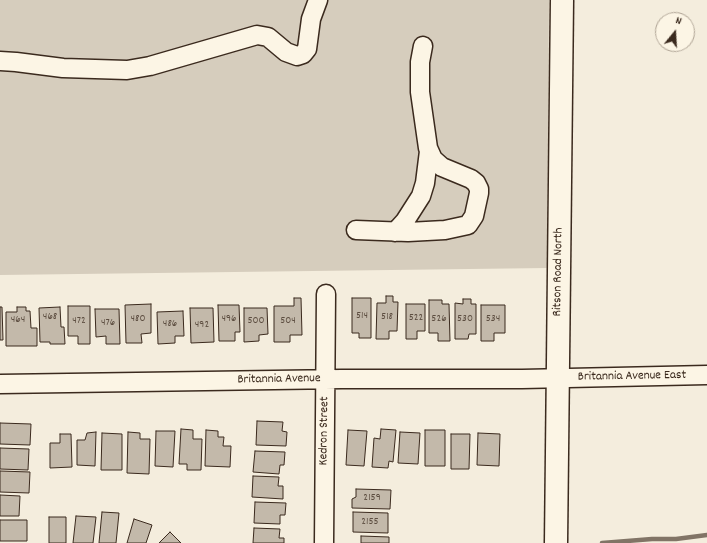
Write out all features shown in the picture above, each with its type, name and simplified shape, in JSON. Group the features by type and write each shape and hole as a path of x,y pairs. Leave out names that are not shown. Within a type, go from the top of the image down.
{"main road":[{"name":"Ritson Road North","path":"556,543 562,0"}],"street":[{"path":"0,61 63,68 127,70 150,66 257,35 268,37 286,52 297,56 303,54 307,49 311,19 318,0"},
{"path":"356,230 434,232 466,226 470,224 474,216 479,189 476,184 471,179 442,167 434,159 429,150 420,92 420,62 423,46"},
{"path":"395,232 405,222 421,196 425,183 429,150"},
{"name":"Kedron Street","path":"324,543 326,294"},
{"name":"Britannia Avenue East","path":"557,379 707,375"},
{"name":"Britannia Avenue","path":"0,384 557,379"}],"shaded area":[{"path":"0,0 549,0 547,268 0,275"}],"building":[{"path":"386,296 393,296 393,302 398,302 397,331 389,331 389,339 376,339 377,303 386,303"},
{"path":"294,298 301,298 302,335 290,335 290,342 274,342 274,306 294,306"},
{"path":"352,298 371,298 371,338 359,338 359,333 352,333"},
{"path":"463,299 471,299 471,304 476,304 476,334 469,334 468,339 455,339 455,303 463,304"},
{"path":"429,300 442,300 442,304 449,304 450,341 438,341 438,333 429,333"},
{"path":"151,304 151,333 141,334 142,343 126,343 125,305"},
{"path":"406,304 425,304 425,331 417,331 417,339 406,339"},
{"path":"218,305 239,305 240,332 235,332 235,341 219,341"},
{"path":"481,305 505,305 505,333 494,333 494,341 481,341"},
{"path":"68,306 90,306 90,344 78,344 78,336 68,336"},
{"path":"0,307 2,307 3,340 0,340"},
{"path":"17,307 26,307 26,311 30,311 31,328 37,328 37,346 6,346 6,312 17,312"},
{"path":"60,307 61,327 64,327 65,344 40,342 39,308"},
{"path":"190,308 213,308 214,342 191,343"},
{"path":"244,308 267,308 268,334 259,335 259,341 244,342"},
{"path":"95,309 119,309 120,344 106,344 106,336 96,337"},
{"path":"183,311 184,336 175,336 175,343 158,344 157,312"},
{"path":"257,421 283,422 282,431 287,432 286,446 256,445"},
{"path":"0,423 31,424 30,445 0,444"},
{"path":"181,429 193,430 193,439 202,439 201,470 187,470 187,464 179,464"},
{"path":"381,429 396,430 393,462 389,461 388,468 372,467 374,438 380,439"},
{"path":"206,430 218,431 218,437 224,437 223,446 231,446 230,467 205,466"},
{"path":"348,430 367,431 364,466 346,465"},
{"path":"425,430 445,430 445,466 425,466"},
{"path":"156,431 175,431 173,467 155,466"},
{"path":"96,432 95,466 77,465 77,440 85,440 87,433"},
{"path":"128,432 140,433 140,439 150,439 149,474 127,473"},
{"path":"400,432 420,433 418,464 398,463"},
{"path":"102,433 122,434 122,470 101,470"},
{"path":"478,433 500,434 499,466 477,465"},
{"path":"60,434 71,434 72,467 50,468 50,443 60,443"},
{"path":"451,434 470,434 469,469 451,469"},
{"path":"0,448 29,449 28,470 0,469"},
{"path":"255,451 285,452 284,465 280,465 279,474 253,472"},
{"path":"0,471 30,472 29,493 0,492"},
{"path":"253,476 279,477 278,486 283,486 283,499 252,497"},
{"path":"356,489 391,490 390,509 352,508 352,499 356,497"},
{"path":"0,495 20,496 19,516 0,516"},
{"path":"255,502 286,503 285,515 280,515 280,524 254,523"},
{"path":"102,512 119,513 116,543 99,543"},
{"path":"353,512 388,513 388,533 353,532"},
{"path":"76,516 96,517 93,543 73,543"},
{"path":"49,517 66,517 66,543 49,543"},
{"path":"134,519 152,525 146,543 127,543"},
{"path":"0,520 27,520 27,541 0,541"},
{"path":"254,528 280,529 279,538 284,538 284,543 253,543"},
{"path":"170,532 181,543 159,543"},
{"path":"361,536 389,537 389,543 361,543"}],"waterway":[{"path":"602,543 652,539 676,539 707,535"}]}
